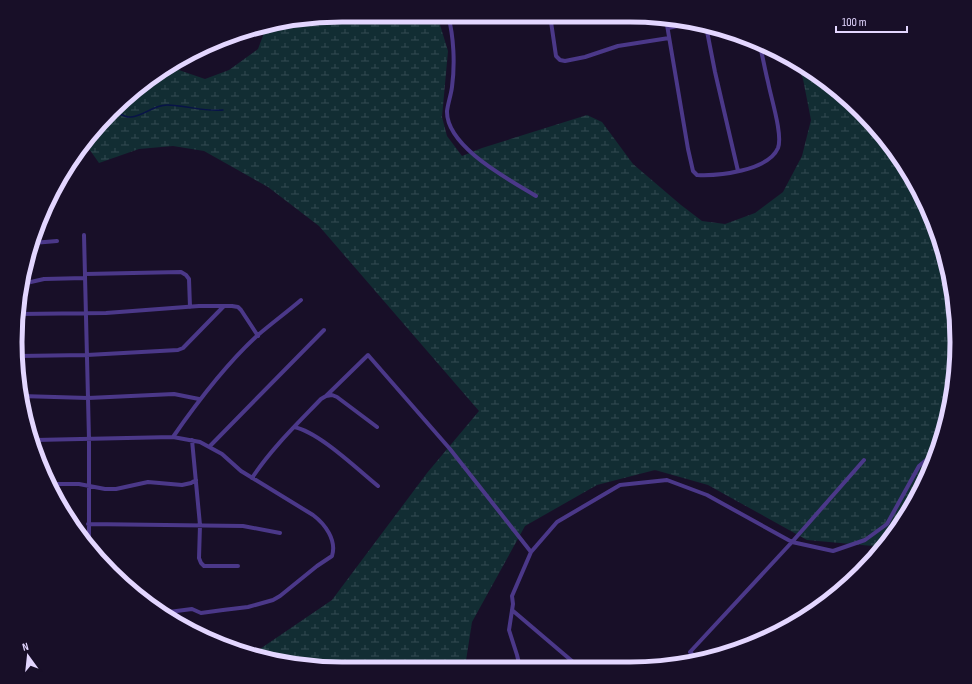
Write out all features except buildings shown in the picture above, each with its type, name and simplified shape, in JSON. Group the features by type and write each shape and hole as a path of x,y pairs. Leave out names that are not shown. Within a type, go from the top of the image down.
{"street":[{"path":"449,22 453,40 454,75 448,103 447,113 449,122 460,141 470,152 486,165 536,196"},
{"path":"551,22 556,56 560,60 564,61 585,57 618,46 669,38"},
{"path":"667,25 688,149 694,173 697,175 746,170 766,161 774,155 778,148 779,139 774,109 761,50"},
{"path":"668,28 678,26"},
{"path":"707,32 738,171"},
{"path":"84,235 89,439 89,538"},
{"path":"38,243 57,241"},
{"path":"28,283 44,279 85,276 181,272 186,274 189,279 190,307"},
{"path":"173,437 199,399 224,371 258,336 302,300"},
{"path":"23,356 87,355 178,350 183,348 224,306"},
{"path":"24,314 86,313 190,307 238,307 258,336"},
{"path":"210,446 324,330"},
{"path":"252,478 260,466 294,427 321,399 326,396 368,355 450,449 532,552"},
{"path":"27,396 88,398 174,394 199,399"},
{"path":"326,396 332,395 337,397 377,427"},
{"path":"294,427 320,439 378,486"},
{"path":"37,440 173,437 192,440 210,446 222,454 241,471 268,486 321,521 327,529 331,538 333,551 332,556 273,600 248,607 202,613 192,609 170,612"},
{"path":"192,440 200,525 199,558 204,566 238,566"},
{"path":"519,662 509,630 513,604 512,596 532,552 557,522 620,485 666,480 707,495 792,542 833,551 865,540 887,524 919,466 928,459"},
{"path":"694,656 690,652 792,542 864,460"},
{"path":"55,484 79,484 105,489 116,489 148,482 182,485 196,480"},
{"path":"88,524 243,526 280,533"},
{"path":"512,610 573,662"}],"green space":[{"path":"342,22 439,22 448,51 442,117 447,136 462,156 482,148 587,115 602,122 633,164 681,205 702,221 725,224 755,213 783,192 802,156 811,120 803,79 800,71 825,88 841,101 871,131 896,164 907,182 917,200 933,239 944,280 947,300 950,342 949,363 944,404 939,425 926,464 917,484 896,520 884,537 876,546 807,540 708,485 655,470 597,485 525,526 472,622 466,662 321,661 280,656 258,651 332,600 427,473 479,411 319,226 268,187 204,151 173,146 139,149 99,163 88,147 101,131 131,101 133,101 147,88 176,69 205,79 229,70 258,49 264,32 300,25"}],"waterway":[{"path":"119,113 129,117 136,116 162,105 223,110"}]}
